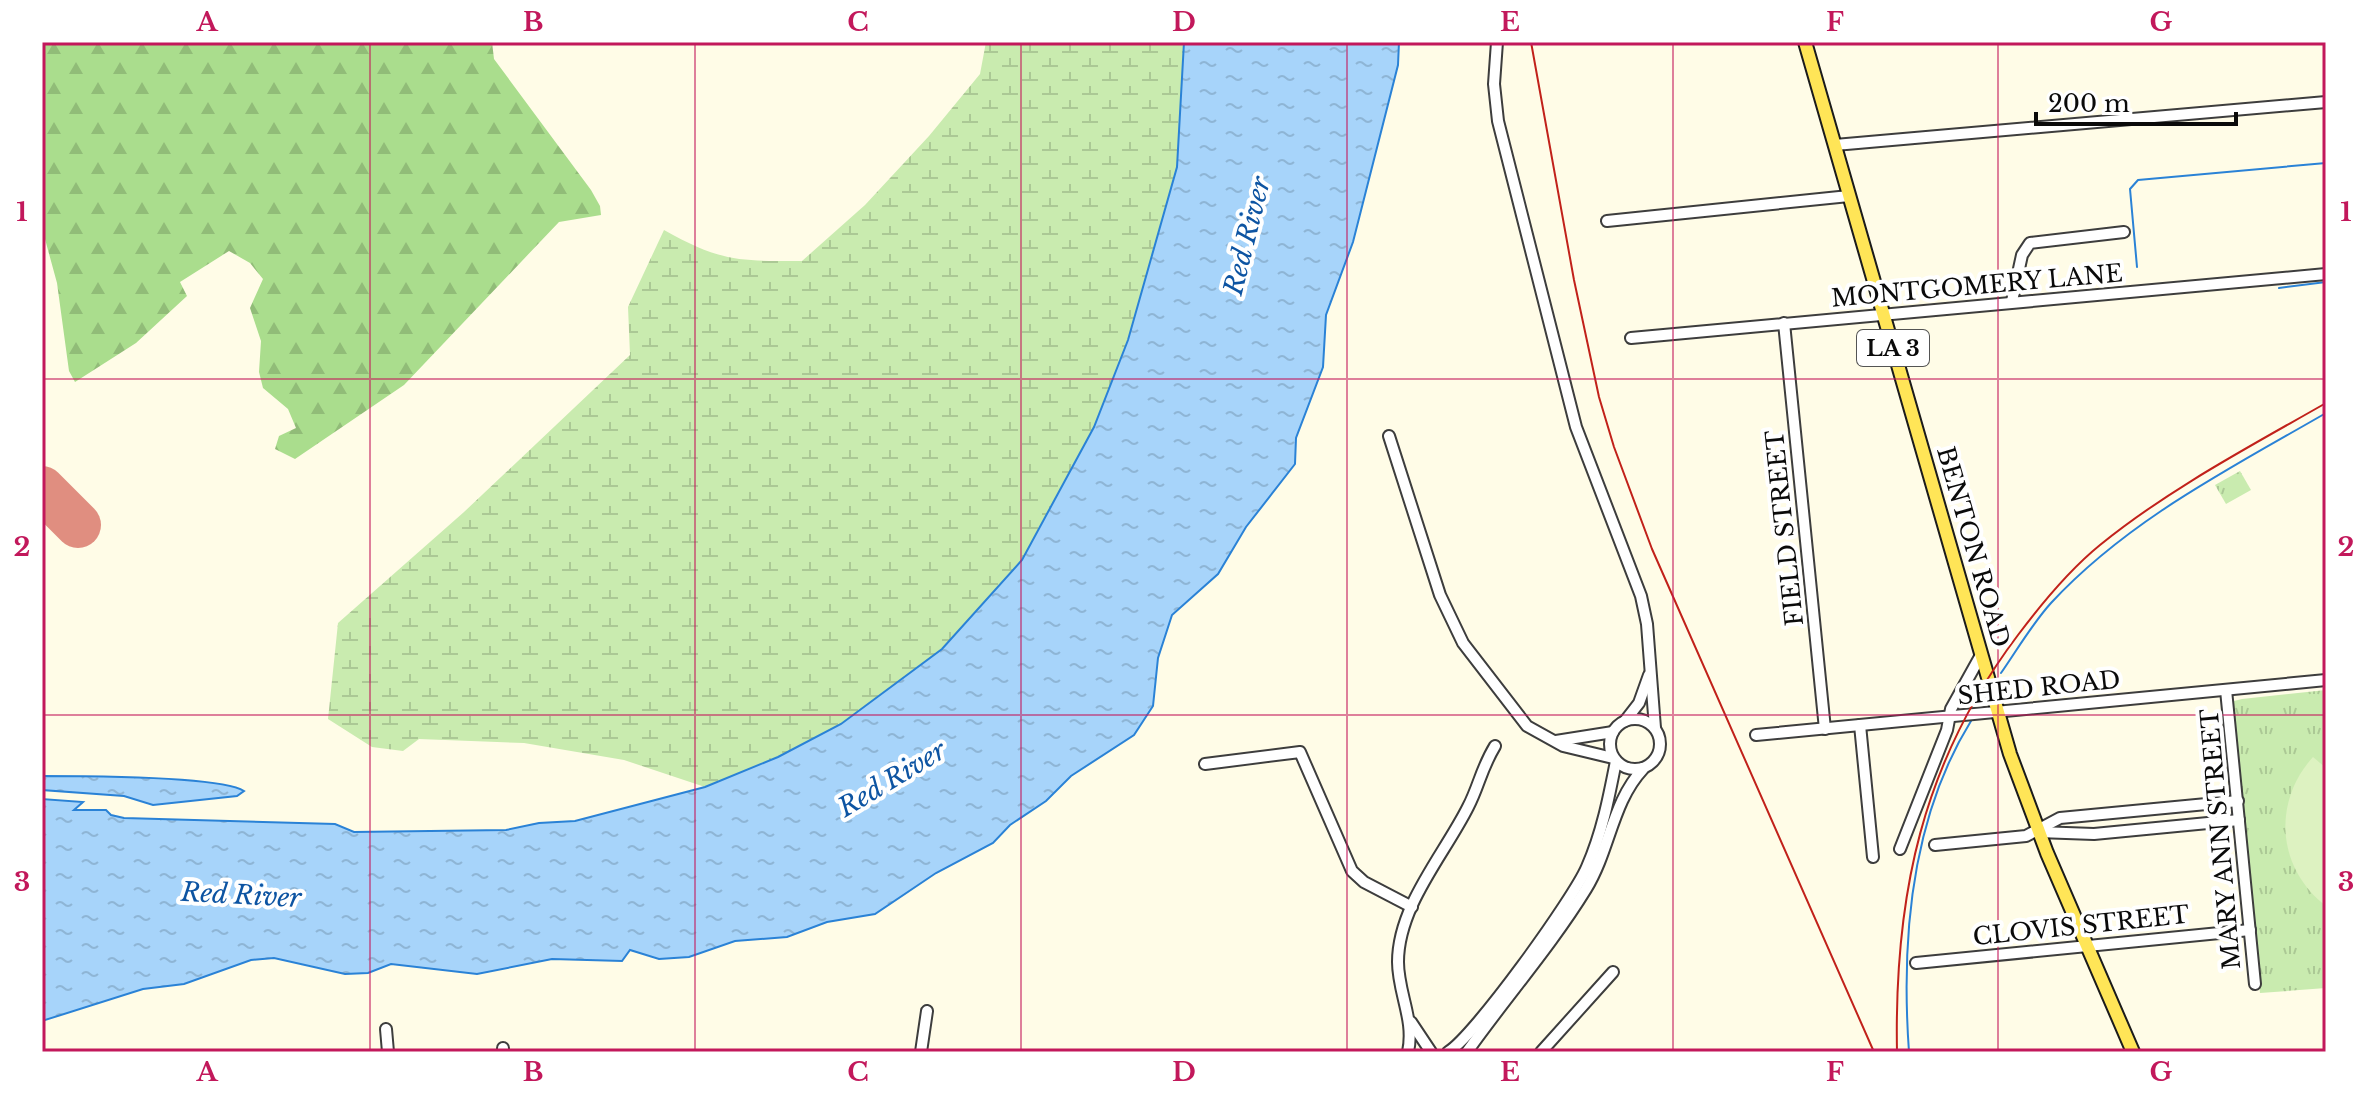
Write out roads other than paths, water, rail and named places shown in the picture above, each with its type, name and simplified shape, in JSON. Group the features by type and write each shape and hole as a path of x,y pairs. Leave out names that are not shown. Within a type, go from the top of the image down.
{"main road":[{"name":"BENTON ROAD","path":"1805,42 1998,712 2038,832 2133,1052"}],"street":[{"path":"1467,1052 1587,887 1607,846 1622,797 1660,752 1655,728 1647,624 1641,596 1576,427 1496,112 1497,42"},
{"path":"1835,145 2326,102"},
{"path":"1607,221 1849,196"},
{"path":"2012,301 2022,255 2030,243 2124,232"},
{"name":"MONTGOMERY LANE","path":"1631,338 2326,274"},
{"name":"FIELD STREET","path":"1784,323 1825,729"},
{"path":"1389,436 1440,595 1463,643 1527,726 1554,741 1614,759 1628,769 1643,769"},
{"path":"1900,849 1947,730 1949,717 1981,655"},
{"path":"1554,741 1613,732 1639,703 1650,673"},
{"name":"SHED ROAD","path":"1756,735 2326,680"},
{"name":"MARY ANN STREET","path":"2226,690 2255,984"},
{"path":"1625,721 1642,720 1655,728"},
{"path":"1860,725 1873,857"},
{"path":"1448,1052 1475,1027 1586,870 1605,814 1614,759 1610,747 1613,732"},
{"path":"1408,1052 1410,1021 1398,962 1412,907 1469,807 1479,774 1495,746"},
{"path":"1205,764 1300,752 1352,871 1364,882 1412,907"},
{"path":"2038,832 2047,822 2060,818 2238,801"},
{"path":"1935,845 2038,832 2094,834 2239,820"},
{"name":"CLOVIS STREET","path":"1916,963 2250,930"},
{"path":"1541,1052 1613,972"},
{"path":"921,1052 927,1011"},
{"path":"1410,1021 1431,1052"},
{"path":"386,1029 388,1052"}],"water":[{"name":"Red River","path":"1184,42 1399,42 1398,65 1353,242 1326,315 1323,367 1296,438 1295,464 1246,527 1218,574 1172,615 1158,658 1153,706 1134,735 1071,776 1046,801 1010,825 993,843 936,873 875,914 827,922 787,937 735,941 689,957 659,959 630,950 622,961 552,959 477,974 391,964 368,973 345,974 274,958 251,960 184,984 143,989 42,1021 42,799 83,802 74,810 106,810 111,815 124,818 335,824 354,832 506,830 539,823 575,821 705,787 778,757 841,724 942,649 1022,560 1094,427 1128,340 1177,167"},
{"path":"42,776 207,782 244,791 237,796 153,805 124,796 42,790"}],"waterway":[{"path":"2137,267 2130,189 2138,180 2326,163"},
{"path":"2279,288 2326,282"},
{"path":"2001,673 2051,603 2113,546 2181,498 2326,413"},
{"path":"1909,1052 1907,967 1914,881 1935,798 1971,721"}],"railway":[{"path":"1531,42 1574,280 1599,397 1614,447 1652,549 1874,1052"},
{"path":"1897,1052 1901,939 1920,833 1958,732 1985,683 2046,599 2100,545 2182,487 2326,403"}]}
